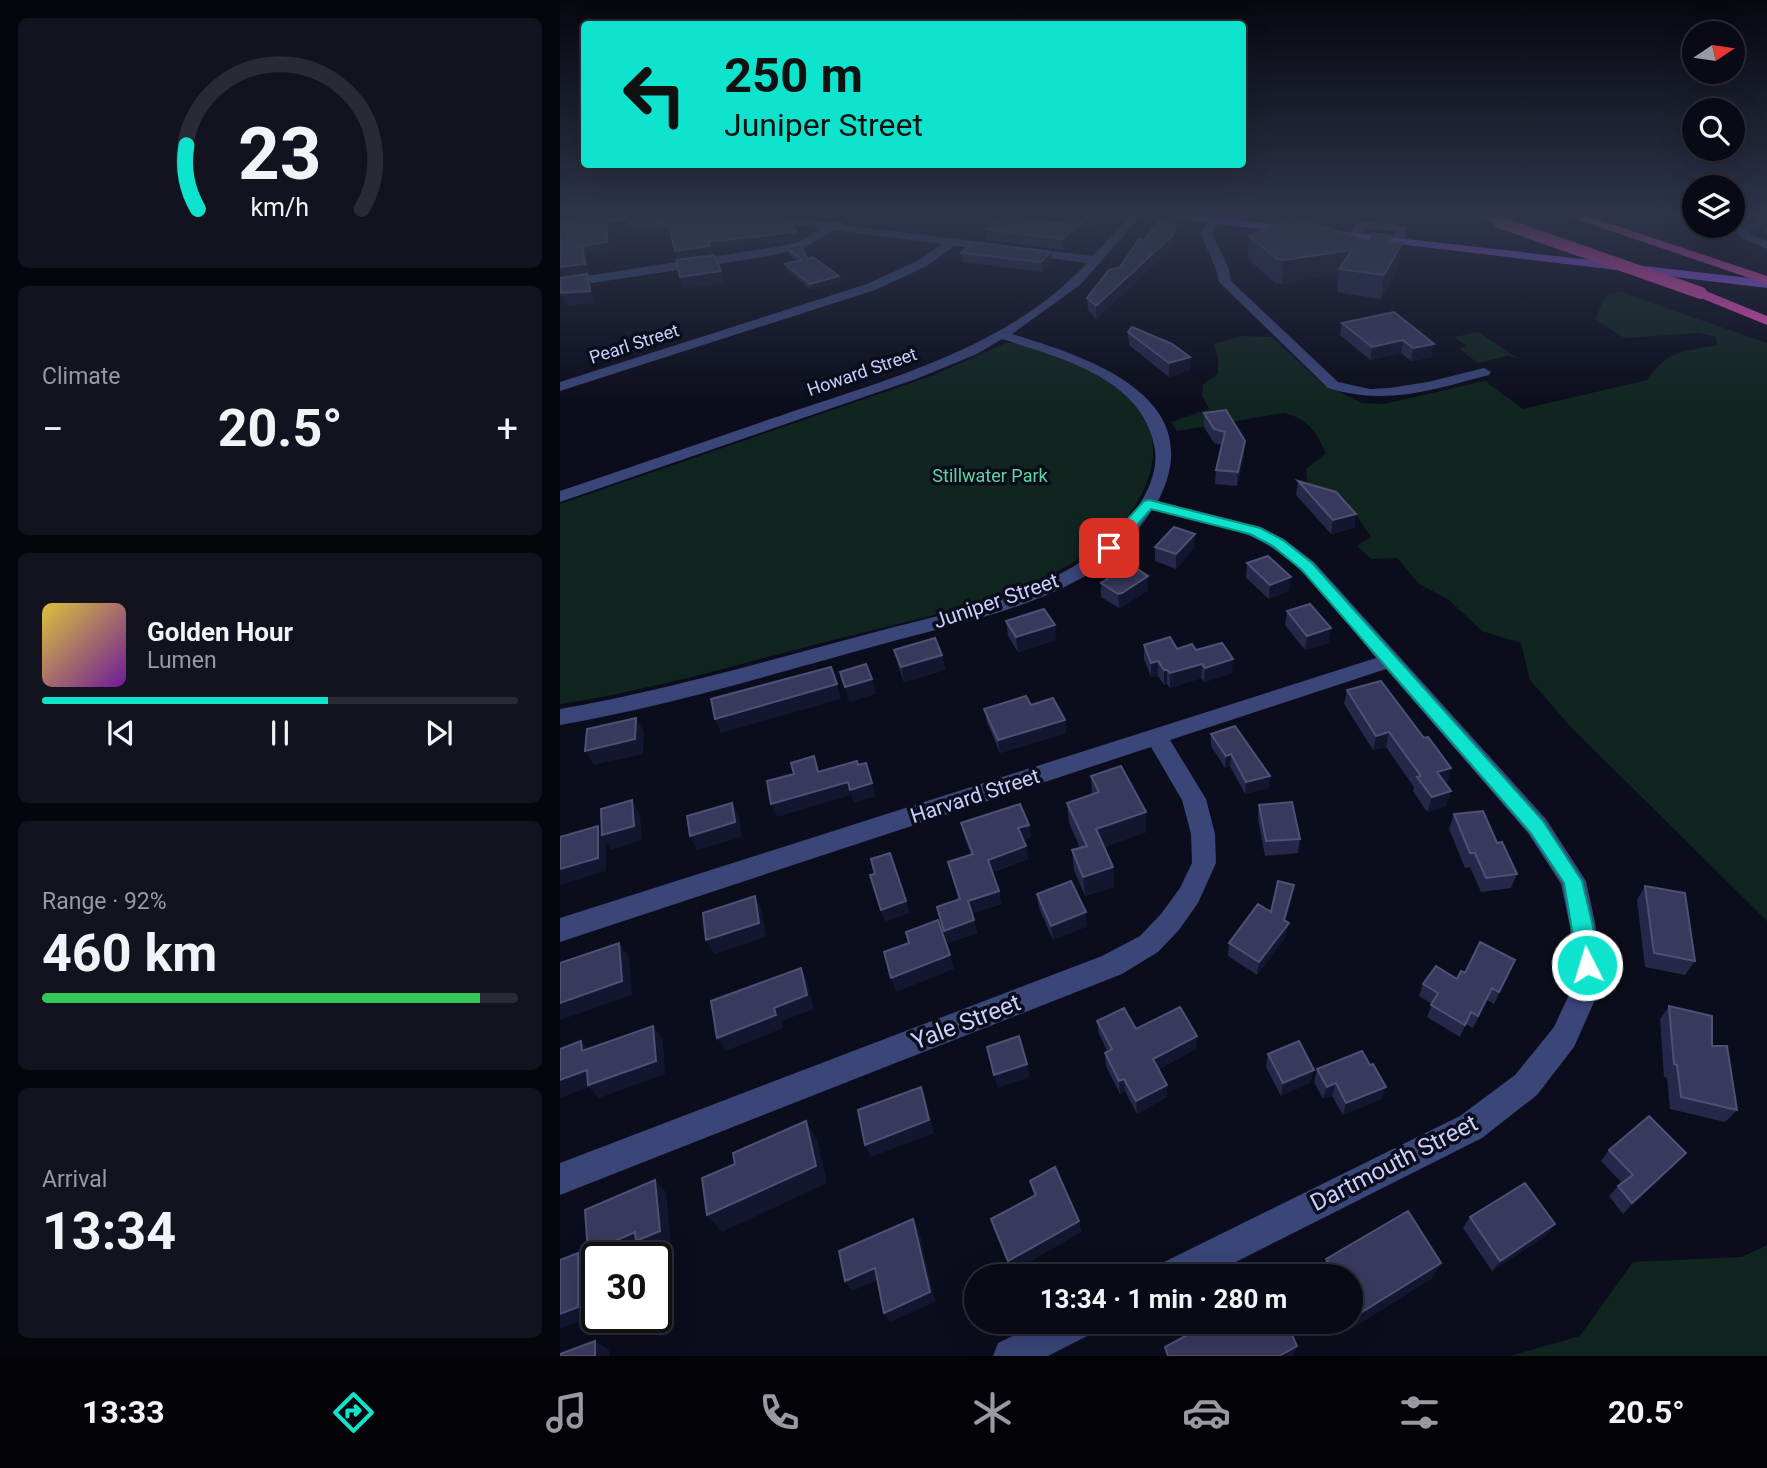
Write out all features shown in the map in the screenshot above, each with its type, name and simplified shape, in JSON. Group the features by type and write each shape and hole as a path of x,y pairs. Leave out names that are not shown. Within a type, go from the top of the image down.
{"highway":[{"path":"1661,279 1767,319"}],"main road":[{"path":"1742,279 1767,282"}],"street":[{"path":"560,284 591,279"},
{"name":"Pearl Street","path":"560,387 890,279"},
{"name":"Howard Street","path":"560,497 911,376 1003,335 1078,279"},
{"path":"1226,279 1237,296 1271,323 1314,369 1333,385 1352,393 1403,391 1484,373"},
{"name":"Juniper Street","path":"560,717 653,700 905,631 1030,593 1096,561 1149,504 1163,471 1164,456 1160,432 1141,402 1124,386 1104,373 1076,359 1003,335"},
{"name":"Dartmouth Street","path":"1149,504 1255,531 1278,543 1307,566 1536,826 1573,881 1583,927 1588,984 1564,1037 1526,1085 1471,1127 1196,1264"},
{"name":"Harvard Street","path":"560,930 1389,661"},
{"name":"Yale Street","path":"560,1179 1112,965 1149,943 1170,922 1189,895 1204,863 1203,834 1194,799 1157,737"},
{"path":"1011,1356 1055,1334"}],"green space":[{"path":"1620,292 1767,343 1767,921 1571,727 1530,680 1521,643 1482,631 1448,599 1419,584 1397,558 1371,559 1357,546 1371,537 1354,512 1308,485 1306,469 1326,453 1305,422 1284,413 1177,431 1171,422 1209,409 1202,396 1203,384 1218,374 1218,358 1214,344 1242,336 1272,337 1323,384 1362,403 1384,404 1485,381 1523,409 1647,380 1662,363 1677,354 1717,345 1716,337 1699,333 1624,338 1595,319 1606,295"},
{"path":"1478,332 1518,358 1507,356 1478,363 1459,349 1467,346 1454,337"},
{"name":"Stillwater Park","path":"1006,343 1016,343 1059,358 1105,380 1125,394 1141,411 1151,431 1153,455 1143,491 1123,521 1096,547 1039,580 952,610 663,684 560,704 560,504 934,375"},
{"path":"1767,1245 1767,1356 1510,1356 1580,1336 1633,1262 1742,1257"}],"building":[{"path":"560,279 588,279 590,291 561,293"},
{"path":"804,279 827,279 810,284"},
{"path":"1102,279 1125,279 1096,306 1087,298"},
{"path":"1394,312 1434,344 1413,348 1403,340 1372,347 1342,323"},
{"path":"1132,327 1172,344 1190,357 1169,363 1128,332"},
{"path":"1226,410 1245,441 1238,472 1216,470 1225,432 1214,429 1204,413"},
{"path":"1298,481 1336,492 1356,514 1333,520"},
{"path":"1174,527 1195,534 1176,554 1155,547"},
{"path":"1268,556 1291,577 1270,585 1247,563"},
{"path":"1130,564 1148,576 1118,594 1101,583"},
{"path":"1310,604 1331,628 1307,636 1287,611"},
{"path":"1044,609 1055,625 1016,637 1006,621"},
{"path":"1170,637 1177,649 1192,644 1196,650 1222,643 1233,659 1205,668 1202,664 1170,673 1164,670 1158,661 1151,663 1144,645"},
{"path":"935,638 942,655 901,667 894,650"},
{"path":"866,664 872,679 845,687 840,672"},
{"path":"831,667 837,684 715,719 711,699"},
{"path":"1381,681 1424,738 1428,737 1451,768 1437,772 1451,791 1432,797 1417,777 1421,776 1389,732 1376,736 1347,690"},
{"path":"1026,696 1031,705 1053,698 1065,720 998,740 984,709"},
{"path":"636,718 635,739 585,751 587,729"},
{"path":"1235,726 1270,776 1246,782 1231,754 1226,756 1211,734"},
{"path":"814,756 818,772 857,761 858,765 866,763 872,783 850,790 848,782 771,804 767,781 794,774 791,763"},
{"path":"1121,766 1146,812 1096,829 1113,867 1083,877 1072,850 1087,846 1067,803 1099,792 1091,776"},
{"path":"632,800 634,826 602,835 601,809"},
{"path":"1292,802 1300,839 1266,841 1259,805"},
{"path":"732,803 735,822 690,836 687,816"},
{"path":"1020,804 1029,825 1018,828 1026,846 988,860 999,891 968,901 974,920 944,931 937,907 960,899 948,862 973,854 961,823"},
{"path":"1483,811 1497,843 1502,842 1517,874 1486,878 1475,853 1470,853 1454,814"},
{"path":"598,826 598,858 560,869 560,837"},
{"path":"890,853 906,901 881,910 870,875 875,874 871,859"},
{"path":"1071,881 1086,912 1051,926 1037,894"},
{"path":"1278,881 1294,885 1284,920 1289,923 1259,962 1229,943 1258,904 1271,912"},
{"path":"1645,886 1685,893 1695,961 1654,953"},
{"path":"755,896 759,923 706,940 703,913"},
{"path":"938,920 950,955 891,978 884,952 909,943 906,932"},
{"path":"1480,942 1515,960 1499,992 1492,988 1478,1016 1471,1012 1465,1025 1431,1005 1438,993 1423,984 1436,966 1457,979 1461,971 1465,973"},
{"path":"619,943 622,981 560,1003 560,963"},
{"path":"801,968 807,995 774,1008 776,1015 717,1038 711,1001"},
{"path":"1669,1006 1712,1016 1712,1046 1727,1046 1737,1110 1681,1097 1677,1065 1674,1064"},
{"path":"1180,1007 1197,1036 1153,1059 1167,1085 1136,1101 1124,1079 1119,1081 1105,1053 1112,1049 1097,1021 1124,1008 1136,1029"},
{"path":"653,1026 656,1061 588,1085 587,1070 560,1080 560,1049 581,1041 582,1051"},
{"path":"1019,1036 1027,1064 994,1075 987,1047"},
{"path":"1299,1041 1314,1070 1283,1083 1268,1054"},
{"path":"1362,1051 1386,1087 1346,1103 1336,1083 1327,1087 1317,1069"},
{"path":"921,1087 929,1120 865,1145 858,1110"},
{"path":"1649,1116 1686,1153 1632,1203 1618,1186 1633,1175 1609,1150"},
{"path":"806,1121 816,1166 707,1215 702,1178 735,1164 733,1153"},
{"path":"1055,1167 1079,1221 1008,1261 991,1219 1036,1195 1030,1181"},
{"path":"655,1180 660,1231 636,1241 635,1232 613,1242 587,1242 585,1210"},
{"path":"1525,1183 1555,1224 1500,1261 1470,1217"},
{"path":"1408,1211 1441,1263 1363,1311 1363,1264 1329,1264 1326,1259"},
{"path":"913,1219 930,1292 884,1313 875,1268 845,1281 839,1251"},
{"path":"578,1253 578,1307 560,1314 560,1260"},
{"path":"1189,1334 1292,1334 1297,1346 1279,1356 1168,1356 1165,1347"},
{"path":"595,1341 595,1356 560,1356 560,1354"}],"route":[{"path":"1109,548 1149,504 1255,531 1278,543 1307,566 1536,826 1573,881 1583,927 1587,965"}]}
